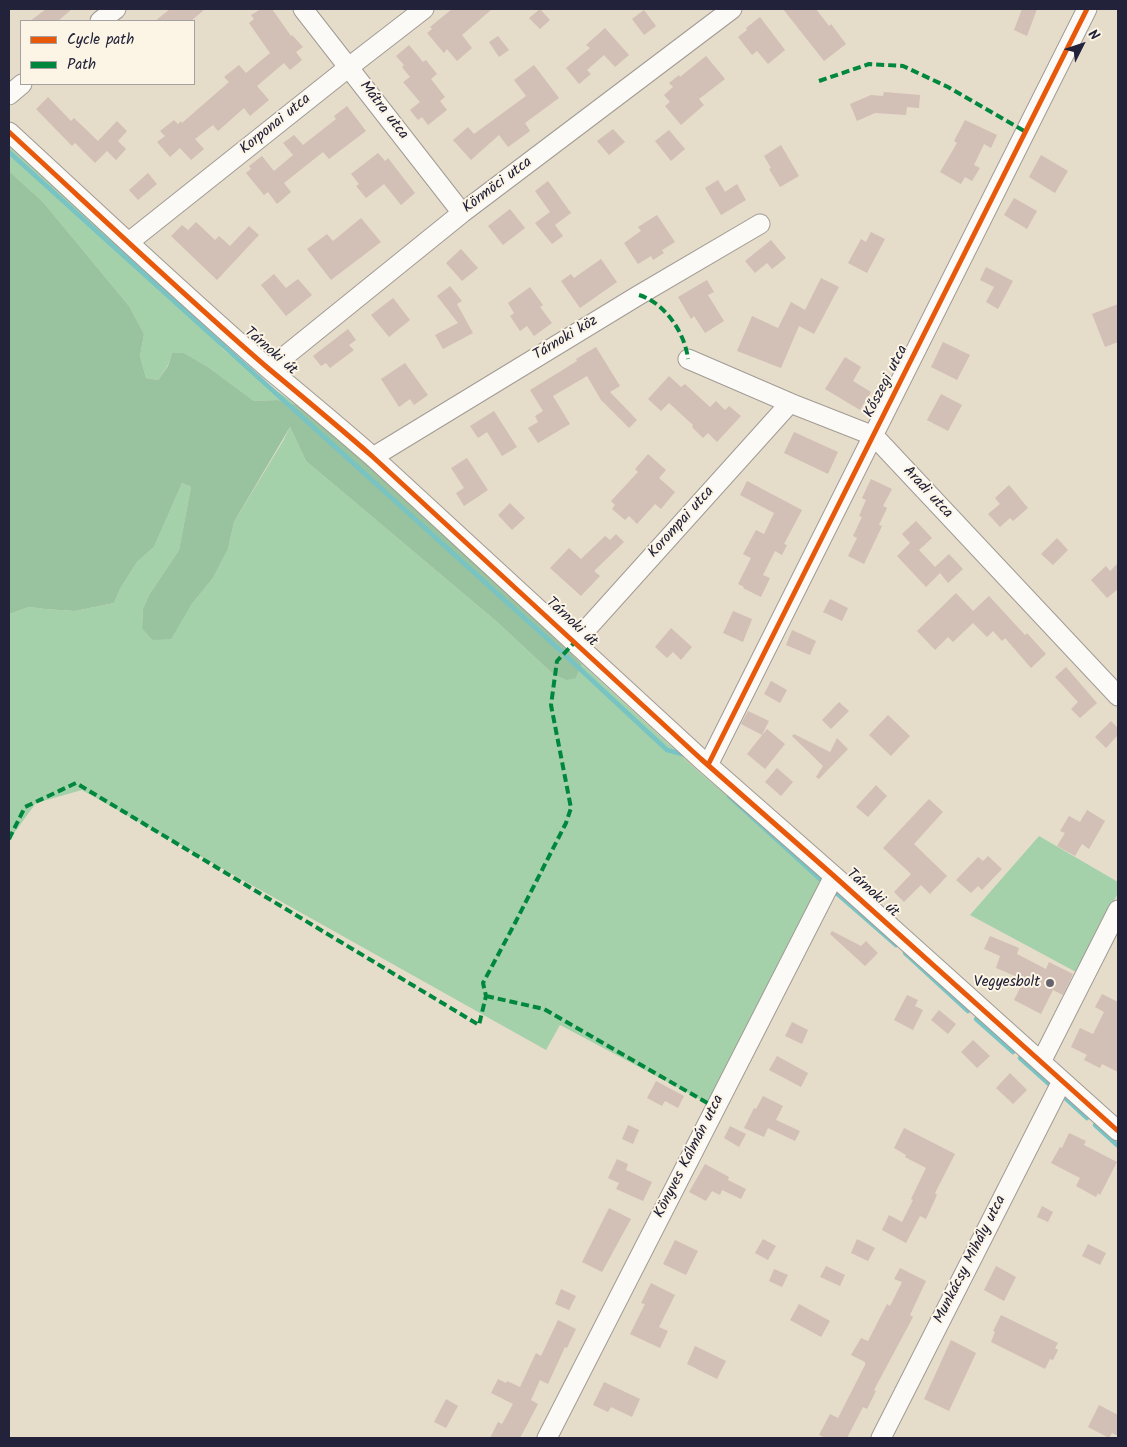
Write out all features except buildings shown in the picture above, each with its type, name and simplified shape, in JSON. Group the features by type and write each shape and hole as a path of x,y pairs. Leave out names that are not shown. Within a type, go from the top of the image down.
{"street":[{"path":"101,20 116,9"},
{"name":"Mátra utca","path":"303,9 462,213"},
{"name":"Korponai utca","path":"129,242 424,9"},
{"name":"Körmöci utca","path":"269,369 462,213 732,9"},
{"name":"Kőszegi utca","path":"708,765 1087,9"},
{"path":"9,94 21,85"},
{"name":"Tárnoki út","path":"9,132 269,369 373,457 708,765 1118,1131"},
{"name":"Tárnoki köz","path":"373,457 639,295 760,224"},
{"name":"Aradi utca","path":"688,359 790,403 874,436 1118,696"},
{"name":"Korompai utca","path":"574,643 790,403"},
{"name":"Könyves Kálmán utca","path":"547,1438 834,876"},
{"path":"1041,1062 1118,910"},
{"name":"Munkácsy Mihály utca","path":"881,1438 1062,1081"}],"green space":[{"path":"9,132 150,269 224,350 297,405 278,400 254,401 208,367 184,353 172,353 168,365 158,380 146,378 140,356 144,334 129,306 43,202 9,171"},
{"path":"9,171 43,202 129,306 144,334 140,356 146,378 158,380 168,366 172,353 184,353 208,367 254,401 278,400 297,405 371,465 582,664 576,678 567,680 553,674 496,621 306,461 290,427 234,522 228,549 213,578 191,605 171,639 152,640 142,628 143,609 149,595 179,550 191,487 182,483 154,547 137,562 120,589 114,603 75,611 29,607 9,614"},
{"path":"290,427 306,461 496,621 553,674 576,678 582,664 698,771 826,880 709,1104 560,1025 546,1050 82,790 36,803 9,840 9,614 29,607 75,611 114,603 120,589 137,562 154,547 182,483 191,487 179,550 149,595 143,609 142,627 152,640 191,605 213,578 228,549 234,522"},
{"path":"1039,836 1118,882 1118,893 1076,972 970,915"}],"waterway":[{"path":"9,152 561,651"},
{"path":"565,655 667,750 684,755"},
{"path":"729,796 820,879"},
{"path":"833,890 896,945"},
{"path":"905,953 968,1011"},
{"path":"976,1019 1013,1052"},
{"path":"1020,1058 1049,1084"},
{"path":"1063,1096 1087,1118"},
{"path":"1095,1125 1117,1145"}],"marked path":[{"path":"819,81 869,64 903,66 948,87 1026,132"},
{"path":"639,295 657,305 672,320 683,339 688,359"},
{"path":"9,839 25,807 76,783 479,1025 486,996 483,983 566,823 571,808 551,705 557,661 574,643"},
{"path":"486,996 544,1009 709,1104"}],"cycle path":[{"path":"708,765 1087,9"},
{"path":"9,132 203,311 373,457 701,759 1118,1131"}],"place":[{"name":"Vegyesbolt","path":"1050,983"}]}
